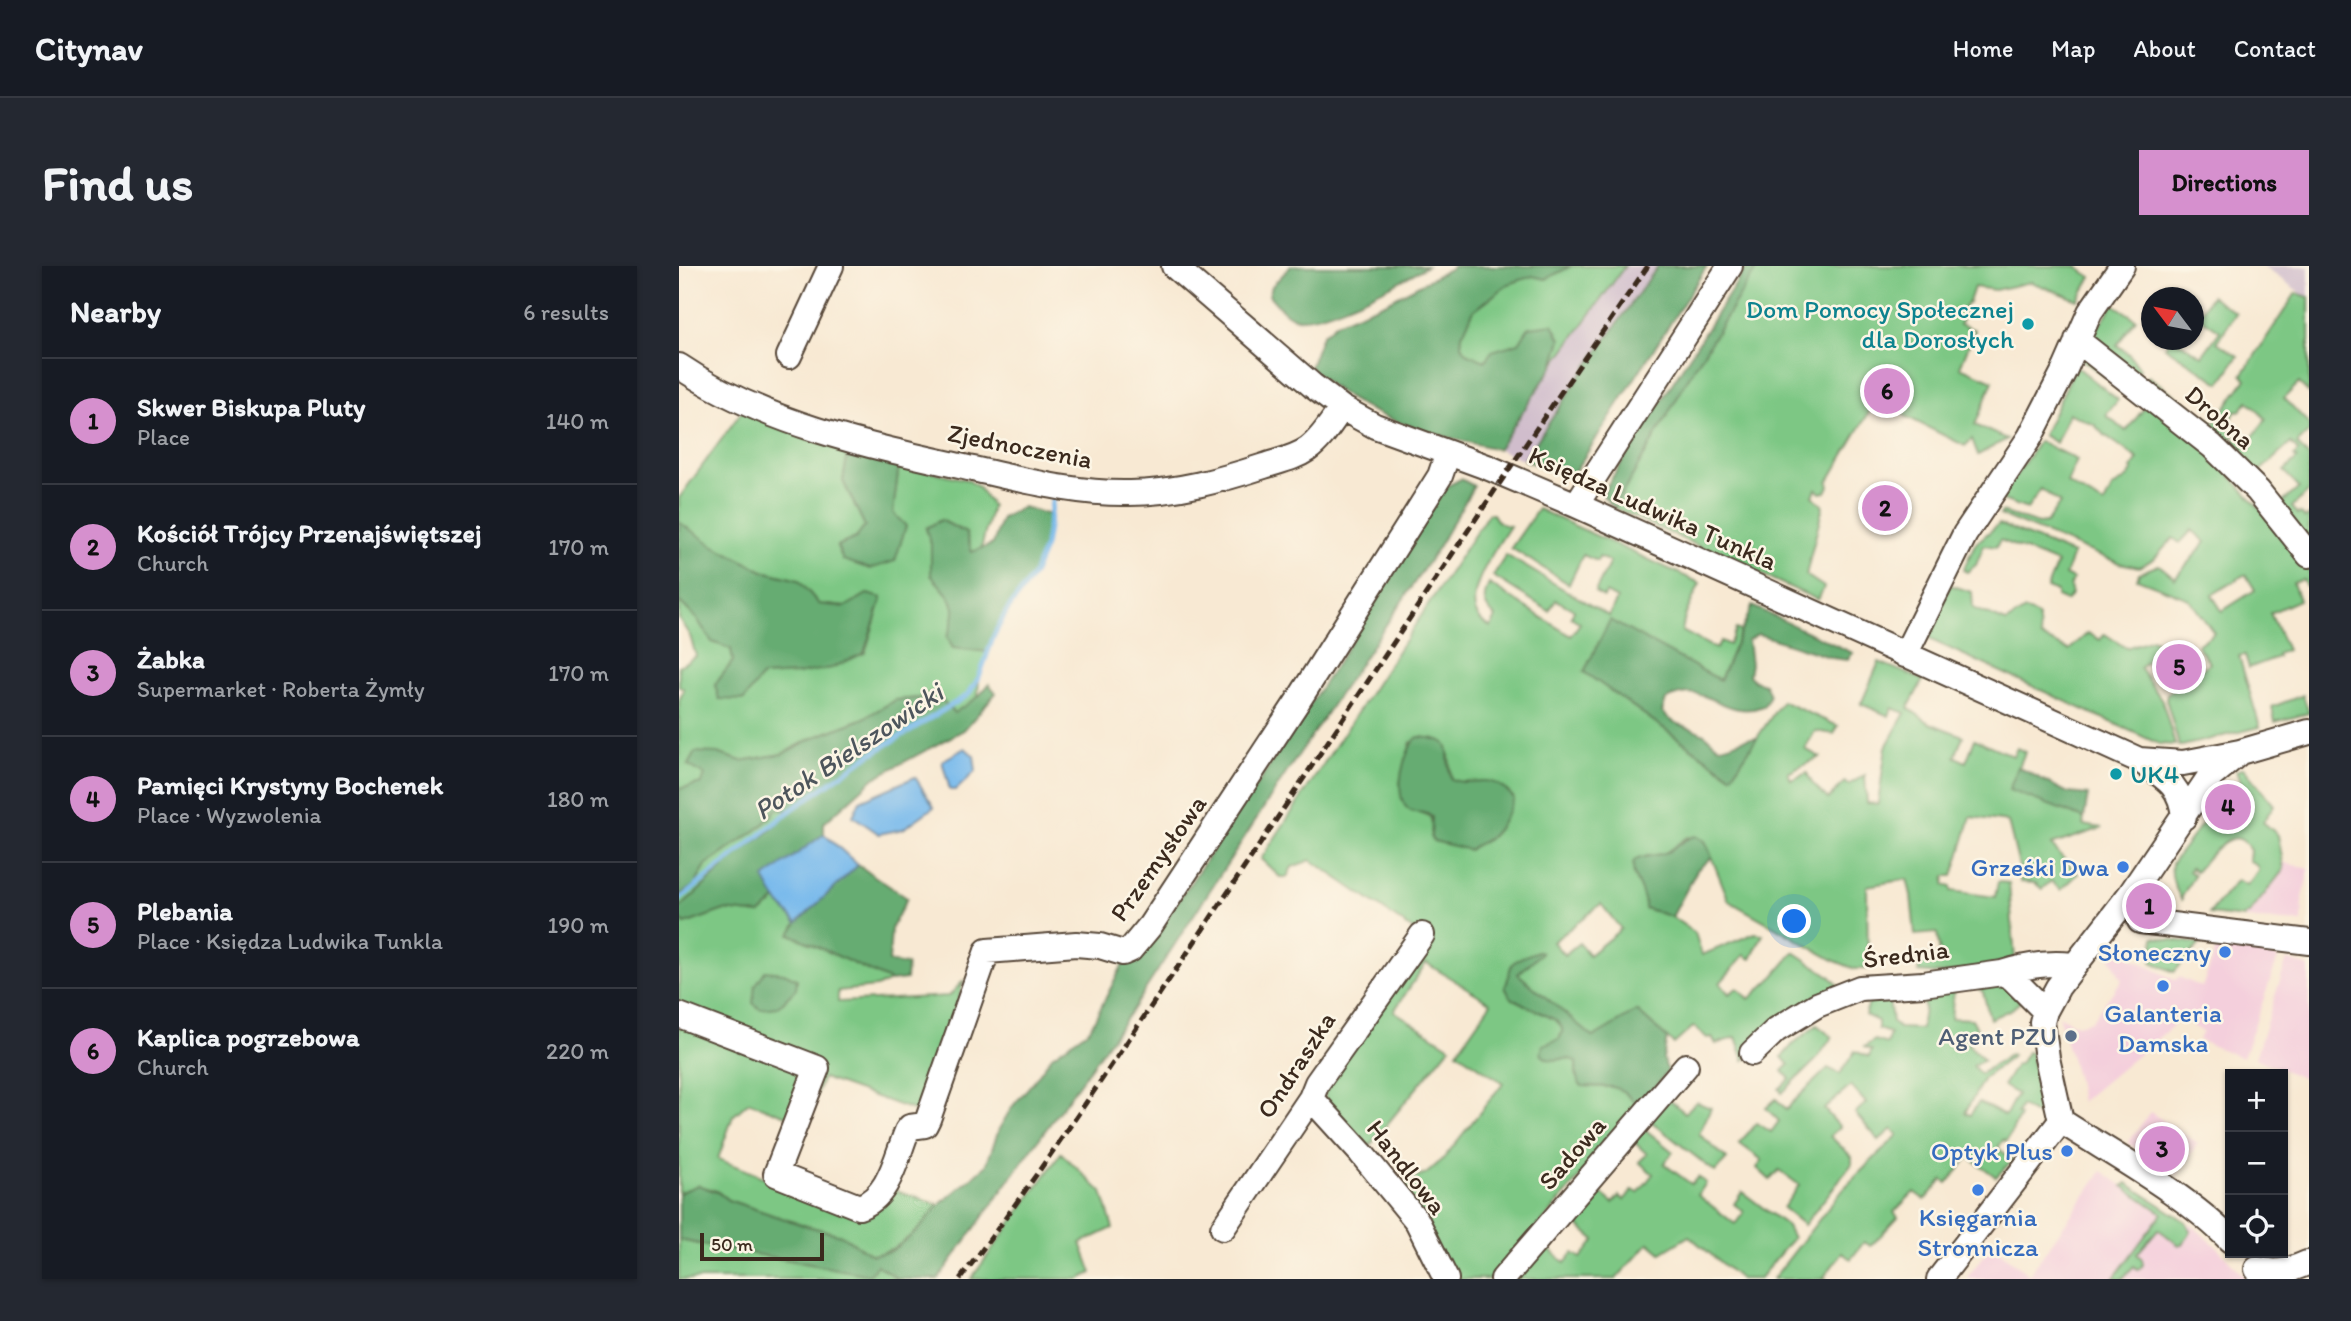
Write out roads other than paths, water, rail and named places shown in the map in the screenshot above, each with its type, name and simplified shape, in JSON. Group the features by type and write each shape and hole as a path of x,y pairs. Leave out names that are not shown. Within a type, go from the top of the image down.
{"street":[{"path":"789,356 831,266"},
{"name":"Księdza Ludwika Tunkla","path":"1174,266 1342,408 1375,426 1513,477 2139,760 2173,785 2182,802 2184,817"},
{"path":"1576,505 1730,266"},
{"path":"1905,655 1965,534 2031,437 2065,369 2089,312 2122,266"},
{"name":"Drobna","path":"2077,341 2212,446 2258,491 2309,555"},
{"name":"Zjednoczenia","path":"679,366 728,396 830,433 971,468 1057,487 1091,491 1166,491 1235,475 1293,457 1310,448 1342,408"},
{"name":"Przemysłowa","path":"679,1015 817,1068 776,1174 859,1207 869,1204 877,1198 885,1184 907,1131 910,1127 925,1125 928,1119 987,951 1076,944 1100,946 1123,953 1131,950 1150,926 1299,701 1440,476 1448,453"},
{"name":"Księdza Ludwika Tunkla","path":"2139,760 2183,763 2240,752 2309,732"},
{"path":"2225,1235 2215,1224 2171,1192 2061,1121 2042,1022 2058,987 2073,965 2131,893 2208,779 2240,752"},
{"path":"2140,921 2309,942"},
{"name":"Ondraszka","path":"1223,1228 1311,1098 1317,1083 1422,935"},
{"name":"Średnia","path":"1752,1053 1776,1030 1817,1005 1860,988 1923,984 2002,973 2049,962 2073,965"},
{"path":"2002,973 2012,978 2045,1011"},
{"name":"Sadowa","path":"1503,1279 1686,1066"},
{"name":"Handlowa","path":"1311,1098 1417,1221 1446,1279"},
{"path":"1939,1279 2061,1121"},
{"path":"2254,1267 2273,1273 2303,1267"}],"water":[{"path":"965,748 974,756 976,771 956,790 950,790 942,761"},
{"path":"915,777 934,807 903,829 879,834 853,816 860,801"},
{"path":"824,834 858,865 797,923 776,900 764,878"}],"waterway":[{"name":"Potok Bielszowicki","path":"679,900 791,810 868,756 968,695 979,677 994,635 1006,612 1033,575 1045,546 1053,496"}],"railway":[{"path":"960,1279 1016,1204 1096,1088 1648,266"}],"place":[{"name":"Dom Pomocy Społecznej dla Dorosłych","path":"2028,324"},
{"name":"Kaplica pogrzebowa","path":"1887,391"},
{"name":"Kościół Trójcy Przenajświętszej","path":"1885,508"},
{"name":"Plebania","path":"2179,667"},
{"name":"UK4","path":"2116,774"},
{"name":"Pamięci Krystyny Bochenek","path":"2228,807"},
{"name":"Grześki Dwa","path":"2123,867"},
{"name":"Skwer Biskupa Pluty","path":"2149,906"},
{"name":"Słoneczny","path":"2225,952"},
{"name":"Galanteria Damska","path":"2163,986"},
{"name":"Agent PZU","path":"2071,1036"},
{"name":"Żabka","path":"2162,1149"},
{"name":"Optyk Plus","path":"2067,1151"},
{"name":"Księgarnia Stronnicza","path":"1978,1190"}]}
